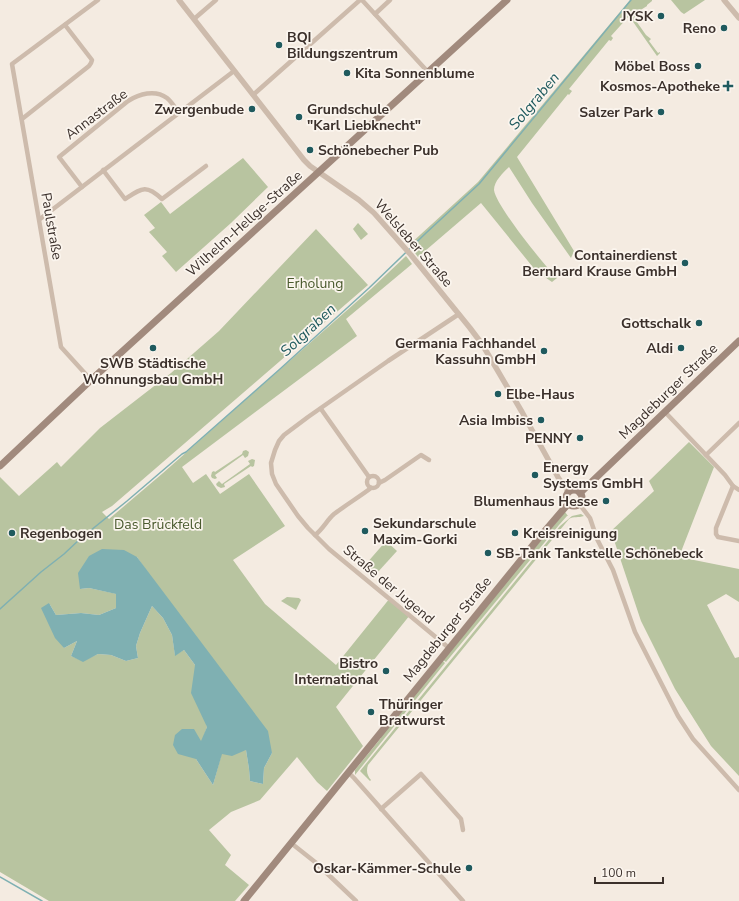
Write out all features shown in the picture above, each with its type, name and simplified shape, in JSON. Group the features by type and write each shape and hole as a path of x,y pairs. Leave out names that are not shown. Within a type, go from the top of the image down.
{"main road":[{"name":"Wilhelm-Hellge-Straße","path":"0,466 91,380 507,0"},
{"name":"Magdeburger Straße","path":"580,493 739,341"},
{"path":"575,490 580,493 582,495 582,500 580,505 574,507 568,504 566,498 569,492 575,490"},
{"name":"Magdeburger Straße","path":"244,901 542,533 568,504"}],"street":[{"path":"22,119 91,63 92,60 65,25 98,0"},
{"name":"Welsleber Straße","path":"179,0 304,160 319,173 364,204 374,213 459,314 482,344 559,479 569,492"},
{"path":"194,19 216,0"},
{"path":"253,95 361,0 428,72"},
{"path":"375,14 390,0"},
{"path":"724,0 739,18"},
{"name":"Paulstraße","path":"65,25 12,64 61,347 91,380"},
{"path":"40,219 234,71"},
{"name":"Annastraße","path":"82,187 59,156 128,101 142,94 157,94 168,98 179,113"},
{"path":"103,170 125,199 138,190 146,188 154,192 162,199 206,166"},
{"name":"Straße der Jugend","path":"449,648 315,535 298,516 276,484 272,474 271,463 275,450 284,435 388,361 459,314"},
{"path":"320,409 369,478"},
{"path":"665,412 725,475 733,486 739,490"},
{"path":"706,455 739,423"},
{"path":"315,535 334,514 371,488 375,488 379,483 421,455 428,460"},
{"path":"369,478 371,476 375,477 378,479 379,483"},
{"path":"369,478 367,483 371,488"},
{"path":"733,486 716,528 716,534 718,537 739,541"},
{"path":"580,505 590,518 597,539 613,570 635,632 678,716 694,739 739,790"},
{"path":"348,772 463,901"},
{"path":"381,809 421,774 461,819 463,830"},
{"path":"291,843 315,862 356,901"}],"green space":[{"path":"630,0 652,0 647,6 639,11 641,14 634,18 646,35 651,39 649,41 658,53 660,53 657,56 629,16 611,36 613,38 611,41 609,40 569,89 572,91 569,95 568,94 517,157 574,251 571,258 532,203 509,167 499,177 494,187 497,198 511,221 532,249 557,278 552,282 536,271 481,203 418,257 409,245 478,182"},
{"path":"671,0 705,0 684,14"},
{"path":"243,158 268,187 231,223 176,272 162,256 167,252 149,232 155,228 144,215 161,202 170,214"},
{"path":"358,223 368,234 361,240 353,229"},
{"path":"316,229 368,285 112,506 102,512 109,519 371,289 406,256 412,264 346,319 357,336 182,467 193,483 206,474 220,494 249,474 285,526 233,560 265,604 336,665 390,598 410,615 336,707 363,746 327,791 317,782 297,757 260,800 231,812 209,830 231,855 225,865 249,885 235,901 49,901 0,872 0,477 19,496 57,462 61,467 100,428 171,373 219,331","holes":["137,557 272,753 264,768 263,784 250,781 246,750 221,753 213,785 196,759 207,727 195,665 184,650 175,655 172,635 163,618 152,606 136,646 138,658 126,661 111,655 98,654 83,661 71,656 77,641 64,648 49,603 56,615 81,613 99,615 116,608 117,594 89,588 80,589"]},
{"path":"689,442 714,467 679,557 739,569 739,602 726,594 707,605 735,658 739,657 739,776 711,746 675,689 641,621 611,531 654,491 649,481"},
{"path":"246,450 249,452 248,456 245,458 243,455 215,475 217,478 212,478 212,472 215,472"},
{"path":"252,459 255,460 254,466 251,466 224,484 225,487 221,488 217,486 216,484 219,481 222,484 250,464 248,461"},
{"path":"565,512 568,516 446,662 443,660 495,595"},
{"path":"581,514 584,516 569,519 368,765 367,771 371,780 370,781 360,771 560,526 572,516"},
{"path":"386,541 397,551 377,573 366,564"},
{"path":"287,597 299,598 301,600 296,610 281,601"},
{"path":"442,660 445,663 355,775 355,770"}],"water":[{"path":"102,549 124,550 137,557 268,731 272,753 264,768 263,784 250,781 246,750 232,756 222,754 213,785 196,759 178,754 173,745 175,735 182,729 194,729 201,741 207,727 191,693 195,665 184,650 175,656 172,635 163,618 152,606 136,646 138,658 126,661 111,655 98,654 83,662 71,656 77,641 64,648 55,638 41,608 49,603 56,615 81,613 99,615 116,608 116,594 89,588 80,589 78,573 89,556"}],"waterway":[{"name":"Solgraben","path":"0,609 80,539 186,452 280,369 369,288 479,184 631,0"},
{"path":"0,877 42,901"}],"place":[{"name":"JYSK","path":"661,16"},
{"name":"Reno","path":"724,28"},
{"name":"BQI Bildungszentrum","path":"279,45"},
{"name":"Möbel Boss","path":"698,66"},
{"name":"Kita Sonnenblume","path":"347,73"},
{"name":"Kosmos-Apotheke","path":"728,86"},
{"name":"Zwergenbude","path":"252,109"},
{"name":"Salzer Park","path":"661,112"},
{"name":"Grundschule \"Karl Liebknecht\"","path":"299,117"},
{"name":"Schönebecher Pub","path":"310,150"},
{"name":"Containerdienst Bernhard Krause GmbH","path":"685,263"},
{"name":"Gottschalk","path":"699,323"},
{"name":"SWB Städtische Wohnungsbau GmbH","path":"153,348"},
{"name":"Aldi","path":"681,348"},
{"name":"Germania Fachhandel Kassuhn GmbH","path":"544,351"},
{"name":"Elbe-Haus","path":"498,394"},
{"name":"Asia Imbiss","path":"541,420"},
{"name":"PENNY","path":"580,438"},
{"name":"Energy Systems GmbH","path":"535,475"},
{"name":"Blumenhaus Hesse","path":"606,501"},
{"name":"Sekundarschule Maxim-Gorki","path":"365,531"},
{"name":"Regenbogen","path":"12,533"},
{"name":"Kreisreinigung","path":"515,533"},
{"name":"SB-Tank Tankstelle Schönebeck","path":"488,553"},
{"name":"Bistro International","path":"386,671"},
{"name":"Thüringer Bratwurst","path":"371,712"},
{"name":"Oskar-Kämmer-Schule","path":"469,868"}],"park label":[{"name":"Erholung","path":"315,283"},
{"name":"Das Brückfeld","path":"158,524"}]}
